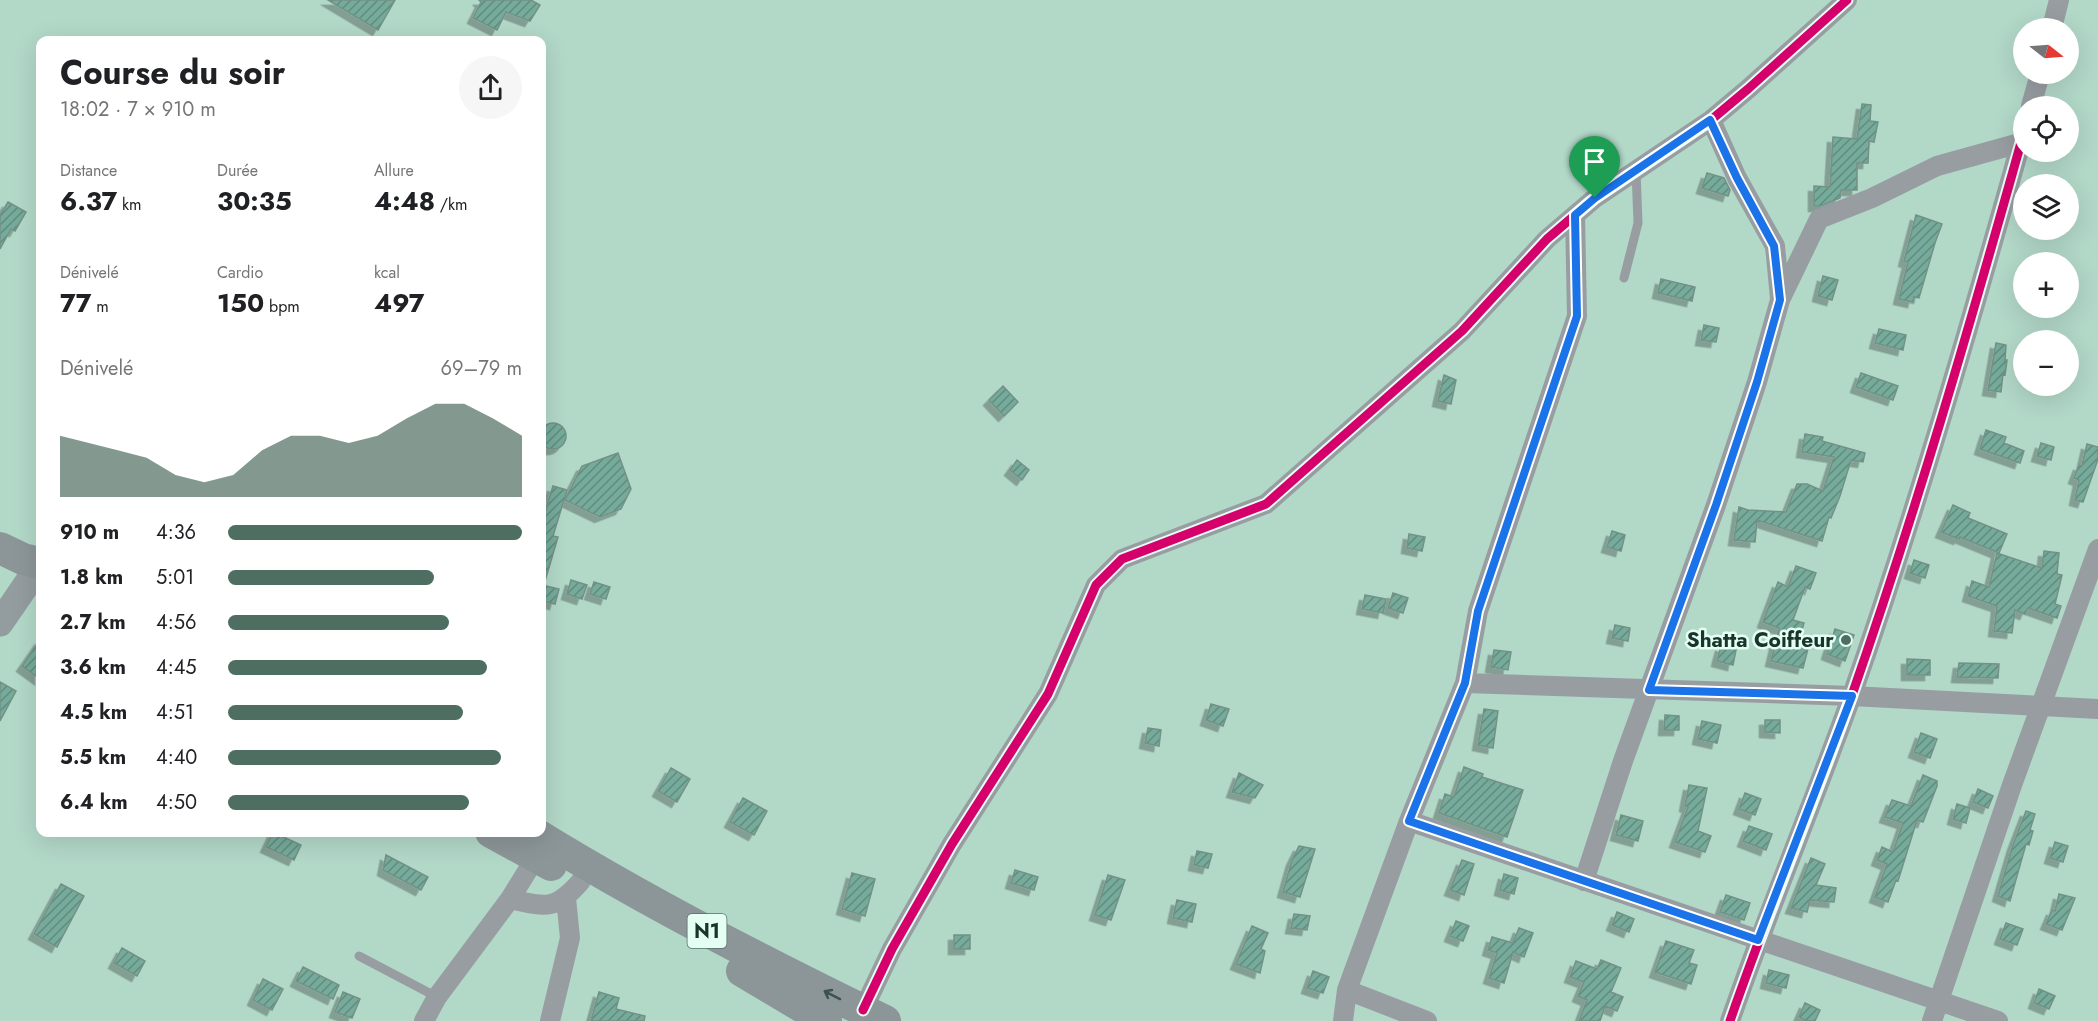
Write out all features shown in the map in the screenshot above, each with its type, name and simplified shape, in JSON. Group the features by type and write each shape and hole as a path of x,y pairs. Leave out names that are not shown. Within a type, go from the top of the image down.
{"main road":[{"name":"N1","path":"508,837 534,845 613,881 749,954 874,1016"},
{"name":"N1","path":"534,845 574,890 725,961 826,1021"}],"street":[{"path":"874,1016 892,949 952,844 1048,694 1096,585 1122,559 1266,504 1462,331 1546,239 1595,198 1710,120 1847,0"},
{"path":"2054,18 2059,0"},
{"path":"1710,120 1737,178 1774,246 1780,300"},
{"path":"1584,880 1716,505 1757,382 1780,300 1819,219 1872,198 1937,165 2013,141"},
{"path":"1730,1021 1758,940 1852,696 1938,435 2015,162"},
{"path":"1343,1021 1347,990 1409,821 1465,683 1478,611 1577,316 1575,215"},
{"path":"1932,1021 2012,785 2098,549"},
{"path":"0,623 29,564"},
{"path":"1465,683 1852,696 2098,709"},
{"path":"1409,821 1998,1021"},
{"path":"424,1021 437,997 510,899 534,845"},
{"path":"510,899 542,906 574,890"},
{"path":"550,1021 570,938 574,890"},
{"path":"1347,990 1427,1021"}],"lane":[{"path":"1624,278 1638,224 1636,170"},
{"path":"359,956 437,997"}],"building":[{"path":"328,0 395,0 378,30"},
{"path":"479,0 531,0 540,5 530,21 506,12 497,30 473,18 481,2"},
{"path":"1862,104 1871,105 1870,121 1878,122 1874,142 1869,141 1868,163 1857,163 1857,190 1841,190 1840,198 1814,206 1814,186 1830,187 1833,137 1857,139"},
{"path":"1707,173 1724,178 1730,190 1728,196 1702,188"},
{"path":"8,202 26,212 15,231 11,229 0,249 0,215"},
{"path":"1916,215 1942,224 1919,298 1914,297 1913,302 1899,299 1908,262 1904,261"},
{"path":"1823,276 1838,280 1832,300 1818,296"},
{"path":"1661,279 1695,287 1692,301 1658,293"},
{"path":"1704,325 1719,328 1716,342 1701,340"},
{"path":"1879,329 1906,335 1903,350 1875,343"},
{"path":"1996,343 2006,345 2005,360 2007,360 2001,392 1988,390"},
{"path":"1861,373 1898,386 1893,400 1856,387"},
{"path":"1444,375 1456,380 1451,404 1438,401"},
{"path":"1003,386 1018,402 1004,416 989,400"},
{"path":"558,424 565,431 565,441 562,445 553,449 546,446 546,426"},
{"path":"1986,430 2006,437 2004,443 2024,451 2020,463 1980,449"},
{"path":"1805,434 1823,437 1822,441 1865,453 1863,462 1851,460 1822,541 1757,520 1755,542 1734,540 1739,507 1748,510 1786,512 1797,484 1807,484 1823,491 1834,457 1802,452"},
{"path":"2041,443 2054,447 2051,460 2037,456"},
{"path":"2087,444 2098,447 2098,459 2083,502 2075,500 2079,480 2074,478 2079,465 2082,466"},
{"path":"618,453 631,489 621,509 600,517 565,500 582,466"},
{"path":"1017,460 1029,470 1022,480 1010,470"},
{"path":"553,486 567,490 553,536 558,537 546,578 546,509"},
{"path":"1953,505 1970,513 1968,518 2007,534 1999,553 1941,532"},
{"path":"1612,531 1625,535 1621,551 1607,547"},
{"path":"1409,534 1425,537 1422,551 1407,548"},
{"path":"2044,551 2059,553 2057,574 2062,575 2055,604 2061,606 2057,618 2028,608 2025,614 2015,610 2012,633 1994,631 1997,606 1968,596 1972,581 1989,587 1997,553 2042,568"},
{"path":"1914,560 1929,565 1925,578 1910,573"},
{"path":"1796,566 1816,573 1810,589 1805,587 1793,620 1804,623 1800,637 1810,641 1803,668 1771,661 1779,628 1763,622 1778,582 1788,587"},
{"path":"571,580 587,585 582,599 567,594"},
{"path":"594,582 610,587 606,599 590,594"},
{"path":"546,586 559,589 555,604 546,602"},
{"path":"1393,593 1408,598 1403,613 1388,608"},
{"path":"1365,595 1386,599 1383,613 1362,609"},
{"path":"1615,625 1630,628 1628,641 1612,638"},
{"path":"1835,629 1854,635 1845,661 1827,654"},
{"path":"36,646 36,676 22,666"},
{"path":"1721,646 1736,650 1733,665 1717,661"},
{"path":"1494,650 1511,652 1508,670 1491,667"},
{"path":"1907,659 1930,660 1930,675 1907,675"},
{"path":"1959,663 1999,664 1998,678 1957,677"},
{"path":"0,682 16,691 0,721"},
{"path":"1211,704 1229,709 1223,726 1206,720"},
{"path":"1484,709 1498,711 1493,748 1478,745"},
{"path":"1665,715 1679,716 1679,730 1664,730"},
{"path":"1765,720 1780,720 1780,733 1765,732"},
{"path":"1702,721 1721,725 1717,743 1698,739"},
{"path":"1148,728 1161,730 1159,746 1145,743"},
{"path":"1921,733 1937,739 1930,758 1914,752"},
{"path":"1464,767 1483,774 1482,777 1523,790 1507,837 1439,813 1445,794 1454,797"},
{"path":"671,768 690,779 677,802 658,791"},
{"path":"1239,773 1263,785 1255,798 1232,792"},
{"path":"1923,775 1937,781 1937,786 1923,822 1917,820 1898,881 1896,880 1888,902 1875,897 1887,864 1877,860 1882,847 1893,852 1903,823 1885,817 1892,800 1911,806"},
{"path":"1689,785 1707,788 1698,831 1711,836 1705,852 1675,842 1688,807 1685,806"},
{"path":"1978,789 1993,796 1988,808 1973,802"},
{"path":"1745,793 1761,799 1755,815 1739,809"},
{"path":"743,798 767,811 754,835 730,822"},
{"path":"1957,804 1970,808 1966,823 1953,819"},
{"path":"2026,811 2035,814 2030,830 2033,831 2029,845 2026,844 2010,901 1998,896"},
{"path":"1621,815 1643,821 1638,841 1616,835"},
{"path":"1749,826 1772,834 1766,850 1743,841"},
{"path":"271,837 284,837 301,845 294,860 266,847"},
{"path":"2055,842 2068,846 2063,862 2050,858"},
{"path":"1299,846 1315,849 1300,897 1283,892 1292,860"},
{"path":"1197,851 1212,854 1208,868 1194,865"},
{"path":"386,855 428,877 421,890 383,870"},
{"path":"1811,858 1825,864 1816,885 1836,888 1834,902 1810,900 1807,912 1791,908"},
{"path":"1462,860 1474,864 1464,895 1450,890"},
{"path":"1015,870 1038,877 1034,890 1011,883"},
{"path":"852,873 875,879 865,916 842,909"},
{"path":"1504,874 1518,878 1514,894 1500,890"},
{"path":"1108,875 1125,880 1111,920 1095,915"},
{"path":"61,884 84,896 57,947 34,934"},
{"path":"2059,894 2075,898 2062,930 2046,924 2052,910 2055,911"},
{"path":"1726,895 1750,903 1744,920 1720,912"},
{"path":"1177,900 1196,904 1192,922 1173,918"},
{"path":"1617,912 1634,919 1629,932 1612,925"},
{"path":"1294,914 1310,916 1307,930 1291,928"},
{"path":"1456,921 1469,926 1463,941 1450,936"},
{"path":"2006,923 2023,929 2017,945 2000,939"},
{"path":"1252,926 1268,933 1261,949 1265,951 1260,973 1236,964"},
{"path":"1519,928 1533,933 1524,957 1513,952 1504,983 1489,978 1497,953 1488,950 1492,937 1513,943"},
{"path":"954,935 970,935 970,949 954,949"},
{"path":"1666,941 1694,950 1689,963 1697,965 1691,984 1655,972"},
{"path":"122,948 145,961 137,976 114,963"},
{"path":"1601,960 1621,968 1611,992 1623,997 1617,1011 1605,1006 1600,1021 1579,1021 1587,1000 1578,996 1584,982 1570,977 1576,961 1597,969"},
{"path":"303,967 339,985 333,999 296,981"},
{"path":"1769,970 1789,975 1786,988 1766,983"},
{"path":"1313,971 1329,977 1323,993 1307,988"},
{"path":"263,979 283,989 272,1010 253,1000"},
{"path":"2039,989 2055,996 2049,1009 2034,1003"},
{"path":"343,992 360,999 352,1018 335,1012"},
{"path":"599,992 619,998 616,1009 645,1016 644,1021 591,1021"},
{"path":"1805,1003 1820,1010 1815,1021 1806,1021 1799,1017"}],"cycle path":[{"path":"863,1010 892,949 952,844 1048,694 1096,585 1122,559 1266,504 1462,331 1547,239 1595,198 1711,120 1847,0"},
{"path":"1730,1021 1837,736 1876,625 1943,415 2016,162"}],"place":[{"name":"Shatta Coiffeur","path":"1846,640"}],"route":[{"path":"1710,120 1737,178 1774,246 1780,300 1757,382 1716,505 1649,690 1852,696 1758,940 1409,821 1465,683 1478,611 1577,316 1575,215 1595,198 1710,120"}]}
